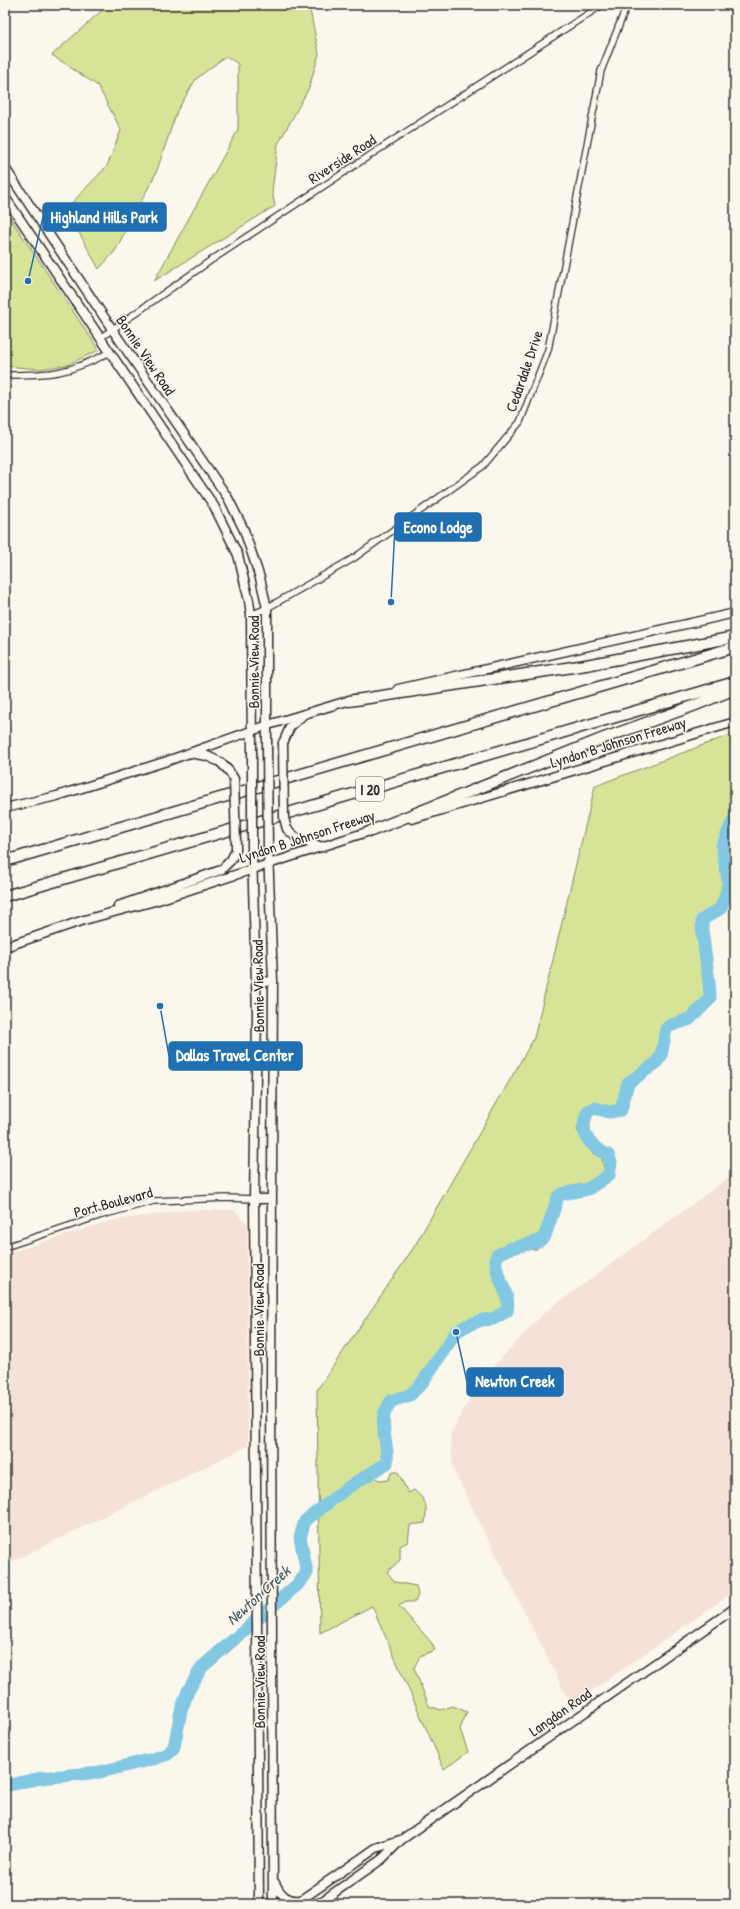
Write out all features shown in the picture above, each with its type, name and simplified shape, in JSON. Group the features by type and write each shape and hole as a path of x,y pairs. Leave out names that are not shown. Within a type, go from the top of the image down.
{"highway":[{"path":"349,700 586,665 735,637"},
{"name":"I 20","path":"5,861 735,647"},
{"name":"Lyndon B Johnson Freeway","path":"5,896 735,682"},
{"path":"371,831 604,738 735,689"}],"main road":[{"name":"Bonnie View Road","path":"5,168 112,329 228,498 244,530 253,555 267,608 268,865 273,981 273,1904"},
{"name":"Bonnie View Road","path":"5,197 222,520 238,555 246,582 251,615 252,870 257,982 254,1199 256,1653 259,1904"},
{"path":"211,502 228,498"},
{"path":"5,808 57,796 188,753 268,724 349,700 735,613"},
{"path":"304,714 290,727 283,743 284,818 287,829 299,840 323,847"},
{"name":"Lyndon B Johnson Freeway","path":"5,947 84,920 155,901 371,831 735,722"},
{"path":"84,920 134,900 221,870 231,860 236,850 234,779 229,771 220,762 207,756 188,753"},
{"path":"257,982 273,981"},
{"path":"254,1199 272,1199"},
{"name":"Langdon Road","path":"318,1904 382,1859 401,1840 735,1608"},
{"name":"Langdon Road","path":"298,1902 376,1848 401,1840"},
{"path":"273,1880 283,1896 298,1902"}],"street":[{"name":"Riverside Road","path":"100,338 363,160 602,5"},
{"name":"Cedardale Drive","path":"251,615 267,608 354,558 483,466 520,422 548,350 601,71 627,5"},
{"path":"5,374 34,375 66,372 87,365 110,352"},
{"name":"Port Boulevard","path":"5,1247 106,1214 154,1201 227,1198 254,1199"}],"shaded area":[{"path":"735,1173 735,1591 571,1705 453,1469 450,1434 479,1382 543,1314"},
{"path":"189,1210 234,1210 247,1223 248,1446 5,1565 5,1254 110,1221"}],"green space":[{"path":"108,5 309,5 319,54 309,88 278,144 272,191 275,206 154,281 238,130 238,64 226,56 196,79 177,111 156,173 115,251 99,269 66,209 107,166 121,130 98,86 52,55"},
{"path":"5,210 99,350 67,365 39,369 5,366"},
{"path":"735,733 735,816 718,848 724,874 717,914 699,926 698,939 701,965 708,981 707,1000 690,1022 665,1028 657,1060 625,1082 619,1111 608,1116 589,1112 581,1117 577,1130 592,1153 602,1158 606,1177 582,1193 570,1197 554,1199 536,1241 537,1249 510,1252 491,1266 507,1305 502,1318 465,1329 456,1336 425,1385 413,1397 402,1400 394,1406 382,1421 386,1459 382,1466 372,1476 381,1481 388,1480 392,1472 398,1472 408,1493 414,1490 422,1498 426,1505 425,1523 410,1525 408,1542 400,1546 400,1560 387,1572 395,1582 416,1586 418,1595 415,1602 406,1602 399,1606 431,1642 435,1650 420,1656 414,1668 429,1706 441,1710 453,1706 467,1712 460,1729 468,1752 444,1769 372,1606 320,1633 317,1390 414,1247 534,1038 595,786"}],"waterway":[{"name":"Newton Creek","path":"5,1786 41,1778 100,1772 168,1754 174,1747 181,1711 188,1691 202,1667 297,1585 307,1573 300,1537 305,1521 347,1488 387,1463 383,1421 386,1409 391,1401 410,1395 422,1383 456,1332 466,1326 482,1320 493,1319 507,1311 507,1297 497,1269 497,1255 509,1249 539,1241 545,1236 558,1197 562,1194 588,1189 609,1175 611,1162 608,1155 595,1147 587,1138 585,1132 584,1126 588,1111 595,1108 609,1112 621,1110 628,1083 655,1064 661,1056 666,1029 669,1026 690,1019 710,999 702,920 721,908 729,885 722,846 735,817"}],"place":[{"name":"Highland Hills Park","path":"28,281"},
{"name":"Econo Lodge","path":"391,602"},
{"name":"Dallas Travel Center","path":"160,1006"},
{"name":"Newton Creek","path":"456,1332"}]}
